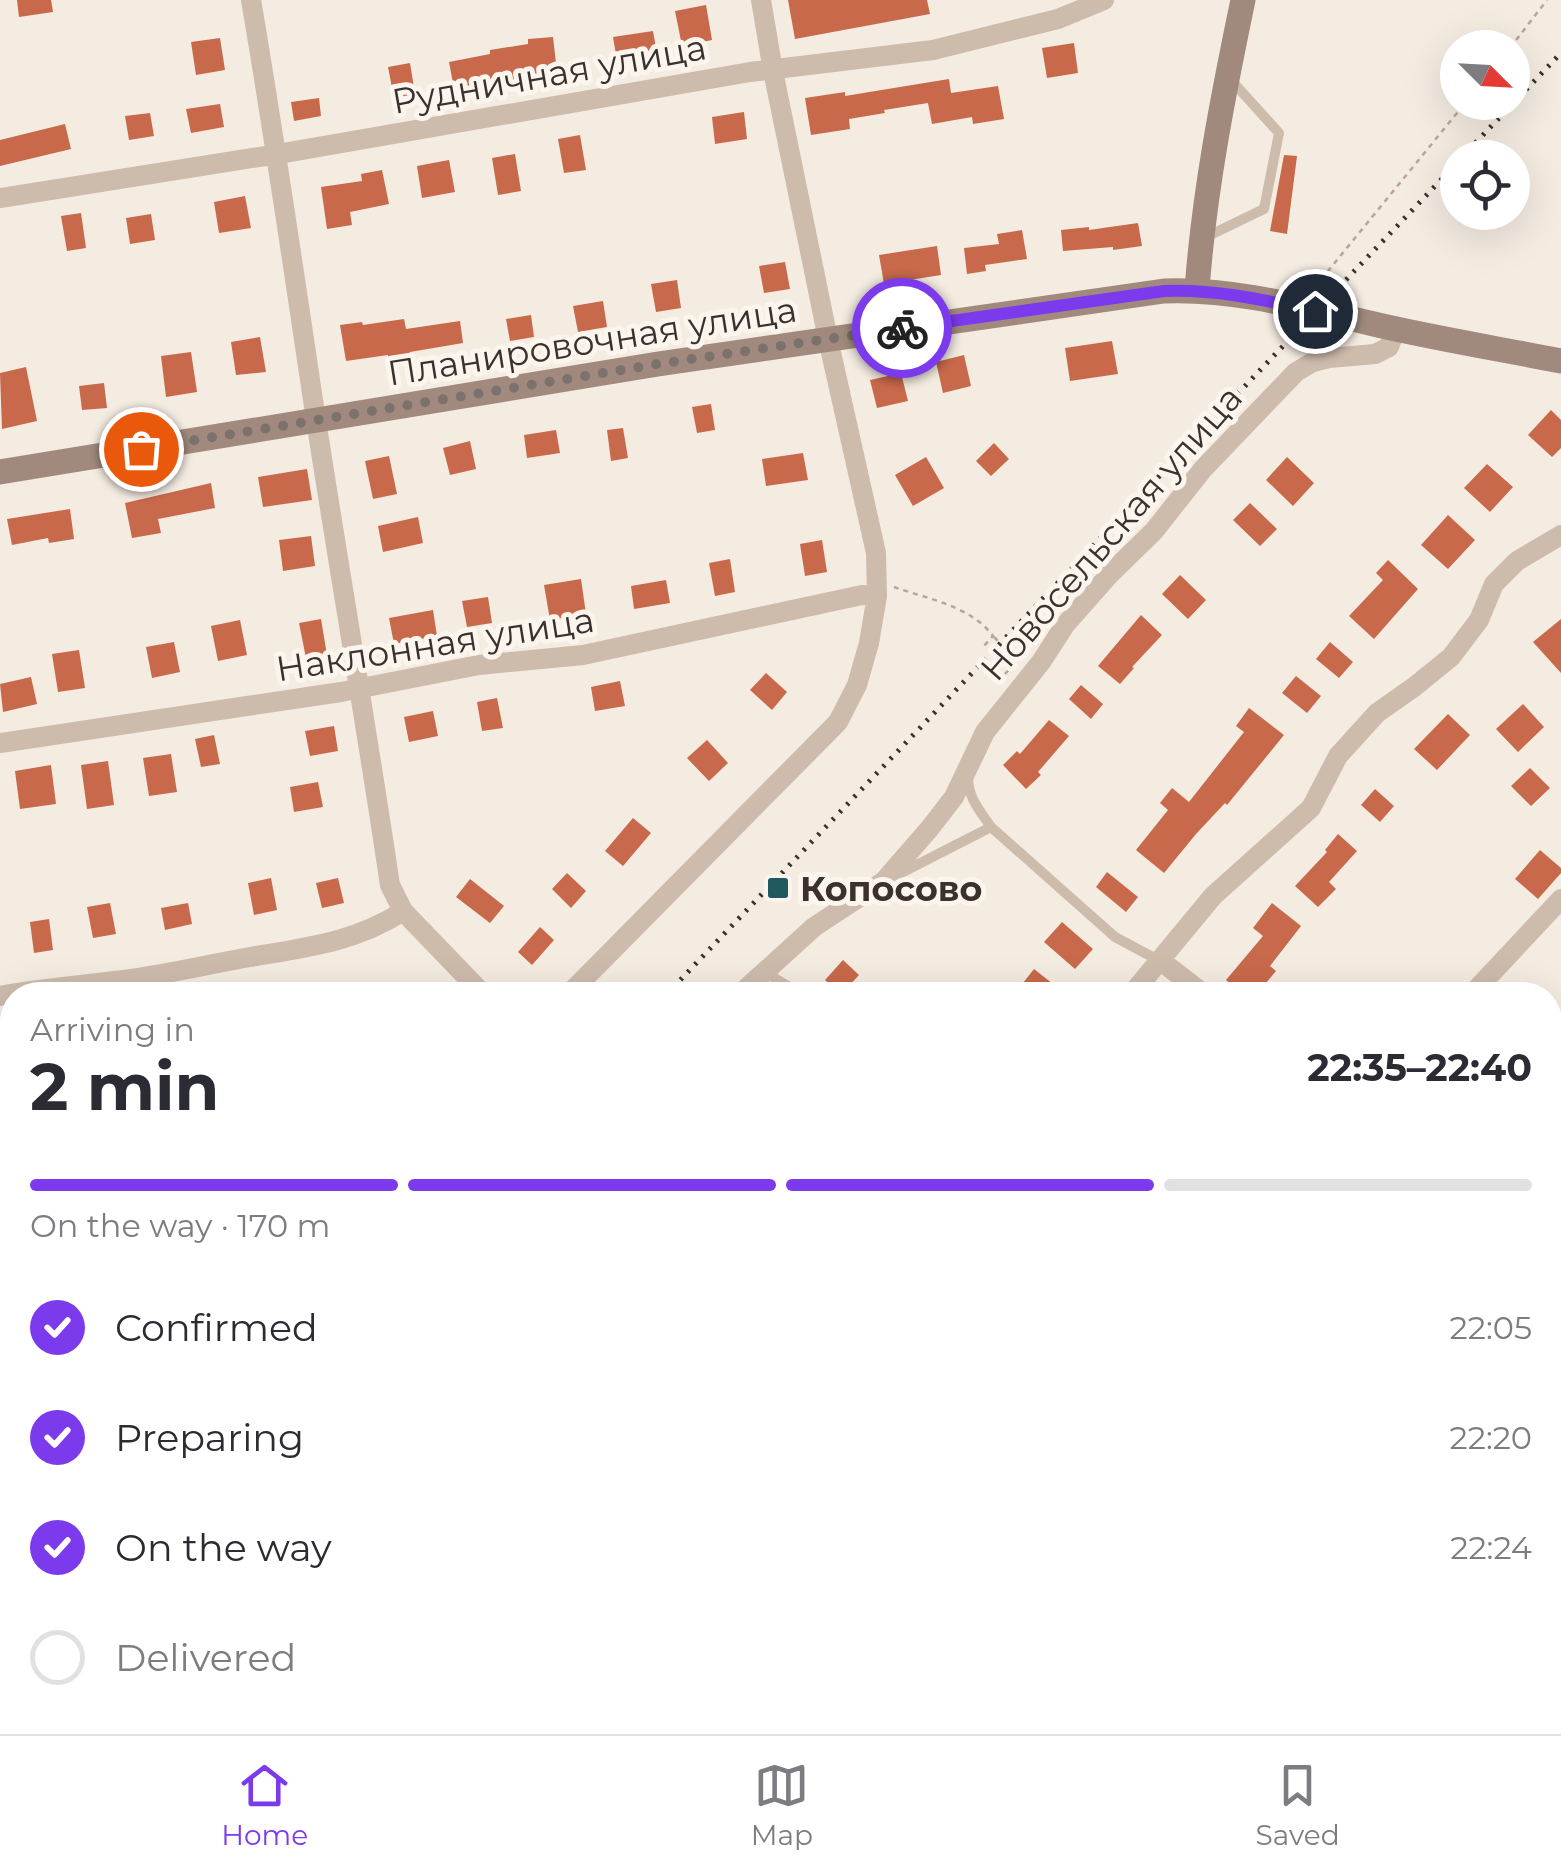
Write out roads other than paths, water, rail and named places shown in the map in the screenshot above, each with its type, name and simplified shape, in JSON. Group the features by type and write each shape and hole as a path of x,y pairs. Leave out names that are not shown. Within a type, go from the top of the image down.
{"main road":[{"path":"1197,290 1200,239 1243,0"},
{"name":"Планировочная улица","path":"0,472 658,364 1197,290 1230,293 1561,361"}],"street":[{"path":"251,0 390,885 402,912 471,982"},
{"path":"581,982 838,722 857,685 868,643 878,588 876,553 828,340 761,0"},
{"name":"Рудничная улица","path":"0,198 750,72 933,50 1058,19 1104,0"},
{"name":"Новосельская улица","path":"755,982 814,926 884,881 954,796 985,732 1065,626 1154,531 1203,469 1296,372 1312,362 1375,354 1389,347 1396,329"},
{"path":"1143,982 1213,896 1311,808 1338,756 1377,713 1451,657 1479,620 1494,584 1518,562 1561,535"},
{"name":"Наклонная улица","path":"0,743 341,692 479,666 583,656 862,595 878,588"},
{"path":"1483,982 1561,899"},
{"path":"107,982 357,936 402,912"},
{"path":"1161,961 1188,982"}],"lane":[{"path":"1200,239 1264,210 1279,134 1227,76"},
{"path":"968,766 968,788 975,806 992,827 1115,937 1161,961"},
{"path":"884,881 992,827"},
{"path":"766,973 781,982"}],"railway":[{"path":"1478,140 1561,53"},
{"path":"678,982 1440,181"}],"place":[{"name":"Копосово","path":"778,888"}]}
